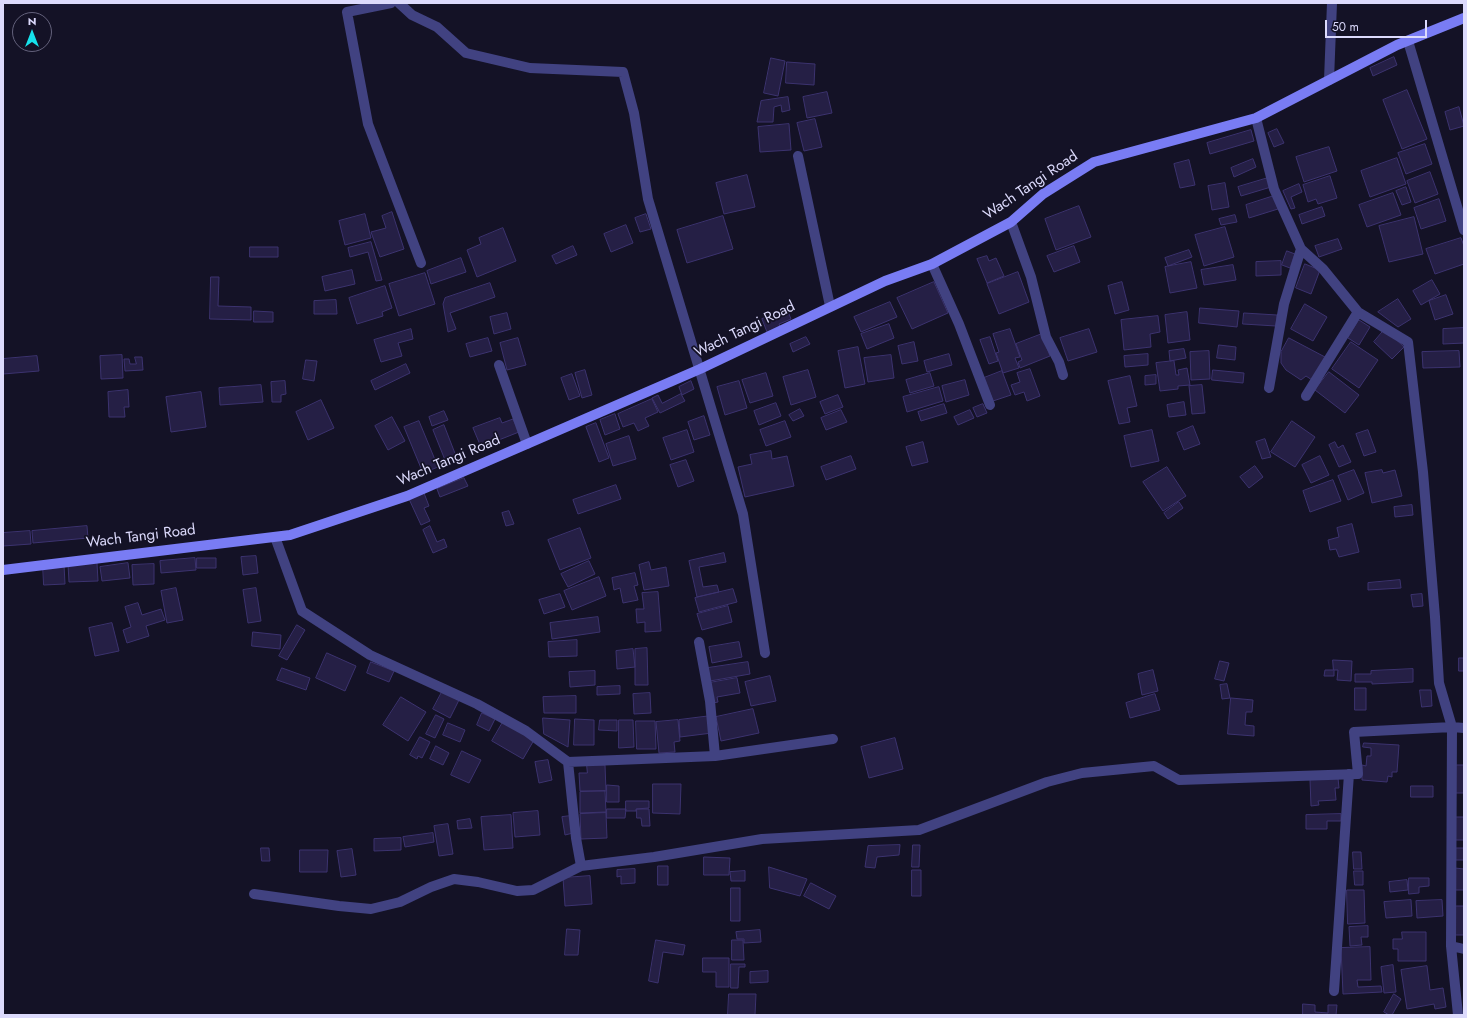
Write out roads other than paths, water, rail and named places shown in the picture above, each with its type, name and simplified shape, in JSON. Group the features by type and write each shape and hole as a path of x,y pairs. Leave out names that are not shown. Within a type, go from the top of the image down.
{"main road":[{"name":"Wach Tangi Road","path":"3,570 275,537 290,534 407,496 700,369 885,281 932,264 1011,222 1043,194 1094,162 1256,118 1408,41 1464,18"}],"street":[{"path":"391,3 347,12 368,124 421,263"},
{"path":"399,3 412,15 437,27 466,53 530,68 623,72 634,113 648,199 743,514 765,653"},
{"path":"1329,80 1332,3"},
{"path":"1408,41 1464,230"},
{"path":"1256,118 1274,189 1301,250 1324,269 1358,312 1408,342 1423,472 1439,683 1452,728 1451,946 1458,1015"},
{"path":"798,156 830,306"},
{"path":"1011,222 1031,277 1046,336 1059,362 1063,375"},
{"path":"1269,388 1284,304 1301,250"},
{"path":"932,264 959,324 990,404"},
{"path":"1306,396 1358,312"},
{"path":"499,364 527,444"},
{"path":"275,537 302,611 370,654 477,704 526,731 568,762 715,756 833,739"},
{"path":"699,642 710,701 715,756"},
{"path":"254,894 371,909 400,902 431,887 454,879 478,882 516,891 533,890 581,866 654,858 762,839 919,830 1047,782 1082,773 1154,766 1179,780 1358,774 1354,732 1464,728"},
{"path":"568,762 576,838 581,866"},
{"path":"1334,991 1348,774"},
{"path":"1451,946 1464,949"}]}
